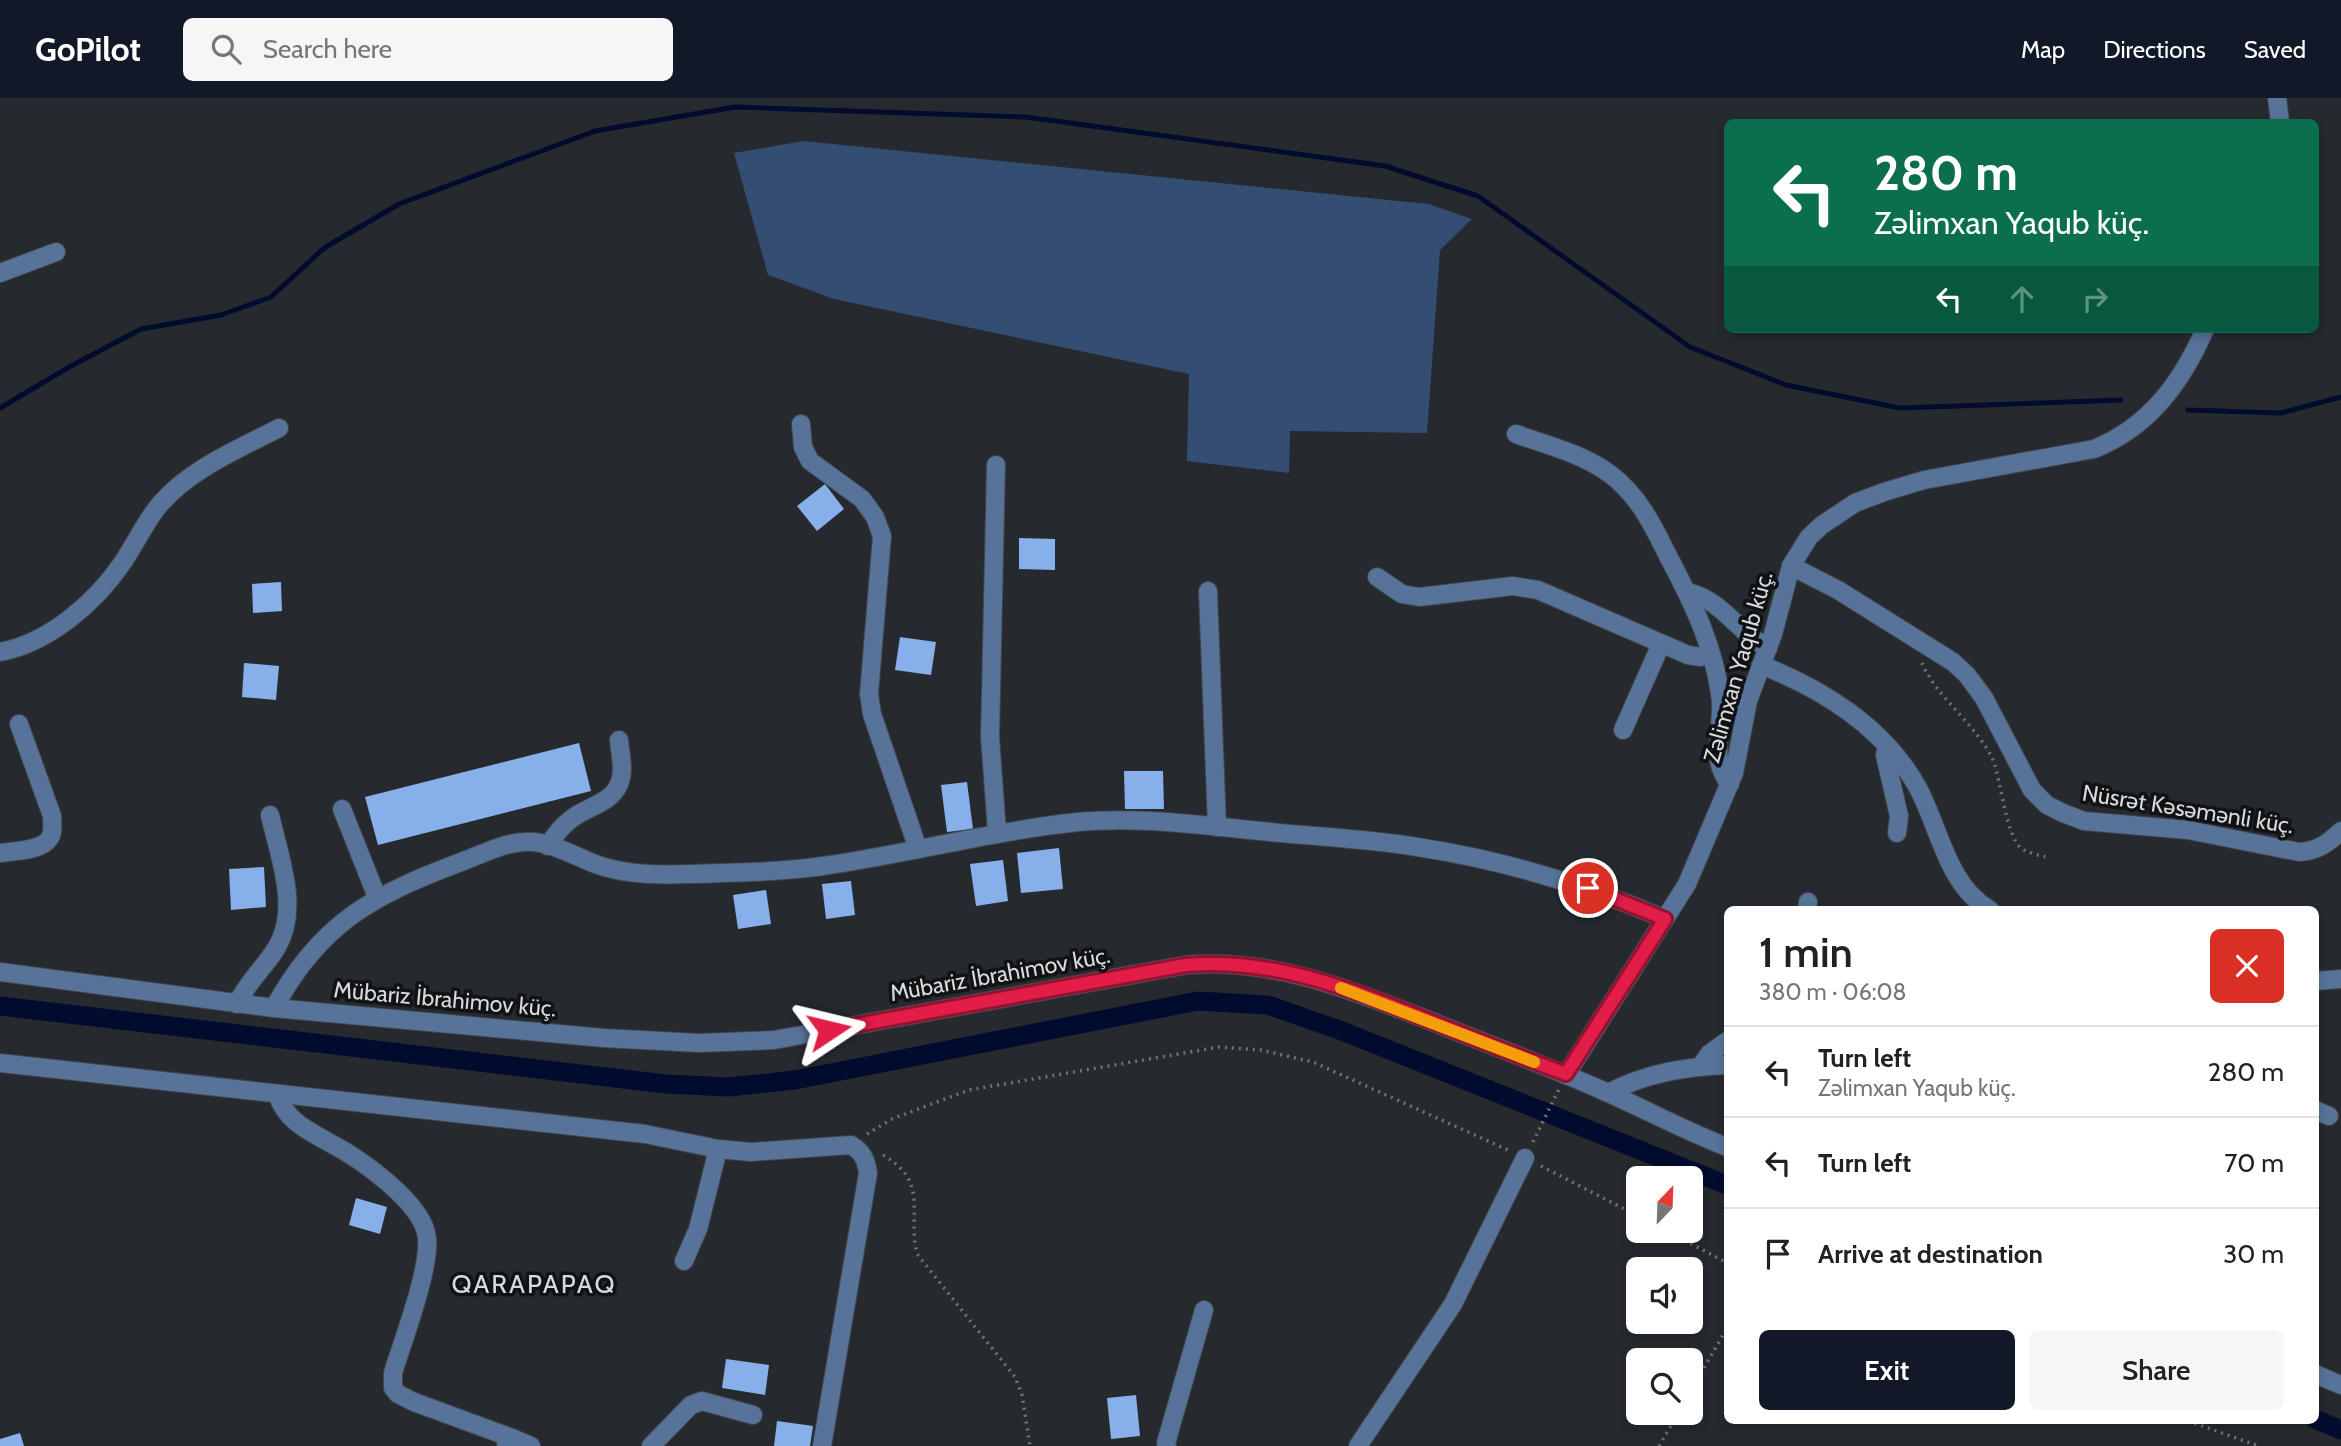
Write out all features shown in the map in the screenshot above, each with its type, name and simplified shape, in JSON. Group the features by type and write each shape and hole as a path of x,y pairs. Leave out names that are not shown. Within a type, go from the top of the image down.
{"street":[{"path":"2277,98 2280,119"},
{"path":"0,273 56,253"},
{"name":"Zəlimxan Yaqub küç.","path":"1566,1074 1687,884 1730,784 1748,701 1765,656 1791,566 1809,537 1855,503 1924,480 2094,449 2132,431 2180,377 2203,333"},
{"path":"801,424 803,447 810,461 862,499 875,517 882,536 869,694 872,714 918,849"},
{"path":"0,652 34,641 74,616 122,564 160,503 185,481 221,458 279,428"},
{"path":"1516,434 1585,460 1607,472 1624,485 1645,511 1698,611 1721,702 1718,755 1720,770 1730,784"},
{"path":"996,465 990,737 997,832"},
{"name":"Nüsrət Kəsəmənli küç.","path":"1791,566 1817,578 1954,662 1984,698 2032,790 2047,805 2063,813 2084,821 2188,830 2299,852 2310,852 2325,845 2341,831"},
{"path":"1377,578 1402,594 1419,597 1513,586 1538,590 1688,655 1701,657 1711,654"},
{"path":"1208,591 1217,827"},
{"path":"1687,592 1702,595 1712,601 1756,642 1765,656 1856,717 1887,746 1917,787 1957,877 1968,893 1985,906"},
{"path":"1623,730 1661,644"},
{"path":"0,853 40,846 49,839 52,830 52,816 19,724"},
{"path":"548,846 571,818 610,797 619,785 622,773 619,740"},
{"path":"1887,746 1885,755 1899,816 1897,833"},
{"path":"342,809 377,897"},
{"path":"237,1003 244,987 279,945 286,921 288,896 270,816"},
{"path":"274,1008 290,979 310,954 348,916 377,897 433,872 497,848 525,842 548,846 604,867 632,872 687,875 819,867 997,832 1082,822 1140,821 1415,846 1486,859 1548,875 1608,895 1665,919"},
{"name":"Mübariz İbrahimov küç.","path":"0,972 274,1008 604,1038 699,1043 762,1041 1186,965 1217,962 1252,964 1304,975 1392,1006 1566,1074 1724,1146"},
{"path":"2319,981 2341,979"},
{"path":"1701,1066 1709,1054 1724,1043"},
{"path":"0,1063 645,1134 718,1149 751,1152 851,1145 858,1149 866,1160 869,1173 822,1446"},
{"path":"1608,1093 1640,1078 1701,1066 1724,1065"},
{"path":"277,1094 287,1115 300,1126 356,1157 395,1187 417,1216 427,1236 425,1265 393,1373 393,1388 398,1394 414,1402 509,1442 531,1446"},
{"path":"684,1261 698,1229 718,1149"},
{"path":"1358,1446 1452,1304 1525,1158"},
{"path":"1167,1446 1204,1310"},
{"path":"2319,1376 2341,1385"},
{"path":"651,1446 691,1405 702,1401 753,1415"}],"path":[{"path":"1919,640 1923,667 1984,744 1993,761 2013,835 2019,847 2046,857"},
{"path":"851,1145 892,1119 970,1090 1219,1047 1261,1050 1313,1062 1525,1158 1626,1210"},
{"path":"1525,1158 1566,1074"},
{"path":"851,1145 877,1151 894,1161 910,1179 915,1202 914,1240 917,1254 1015,1377 1022,1395 1030,1446"},
{"path":"1690,1243 1724,1261"},
{"path":"1703,1370 1724,1333"},
{"path":"2197,1424 2259,1446"},
{"path":"1659,1446 1671,1425"}],"shaded area":[{"path":"803,141 1428,204 1472,219 1440,250 1427,433 1290,431 1289,473 1187,461 1189,374 834,299 768,275 734,153"}],"building":[{"path":"825,484 844,509 817,531 797,506"},
{"path":"1019,538 1055,539 1055,570 1019,569"},
{"path":"281,582 282,611 253,613 252,584"},
{"path":"900,637 936,642 931,675 895,670"},
{"path":"244,663 279,666 276,700 242,697"},
{"path":"579,743 591,791 378,845 365,797"},
{"path":"1124,771 1163,771 1164,809 1125,809"},
{"path":"967,782 973,829 947,832 941,785"},
{"path":"1059,848 1063,889 1021,893 1017,853"},
{"path":"1003,860 1008,901 976,906 970,864"},
{"path":"264,867 266,907 231,910 229,869"},
{"path":"851,881 855,915 826,919 822,884"},
{"path":"766,890 771,924 738,929 733,895"},
{"path":"356,1198 387,1207 380,1234 349,1225"},
{"path":"726,1359 769,1365 765,1395 722,1388"},
{"path":"1136,1395 1140,1436 1111,1439 1107,1398"},
{"path":"777,1421 813,1426 810,1446 774,1446"},
{"path":"20,1433 24,1446 0,1446 0,1439"}],"waterway":[{"path":"0,408 141,329 221,315 271,297 324,248 399,204 595,131 735,107 1026,117 1385,166 1478,196 1690,347 1786,385 1900,408 2121,400"},
{"path":"2188,410 2281,413 2341,397"},
{"path":"0,1006 666,1084 729,1087 795,1080 1198,1001 1268,1005 1342,1031 1724,1184"},
{"path":"2319,1421 2341,1430"}],"slow traffic":[{"path":"1341,988 1534,1062"}],"district":[{"name":"QARAPAPAQ","path":"534,1284"}],"route":[{"path":"829,1030 1186,965 1217,962 1252,964 1304,975 1392,1006 1566,1074 1665,919 1588,888"}]}
